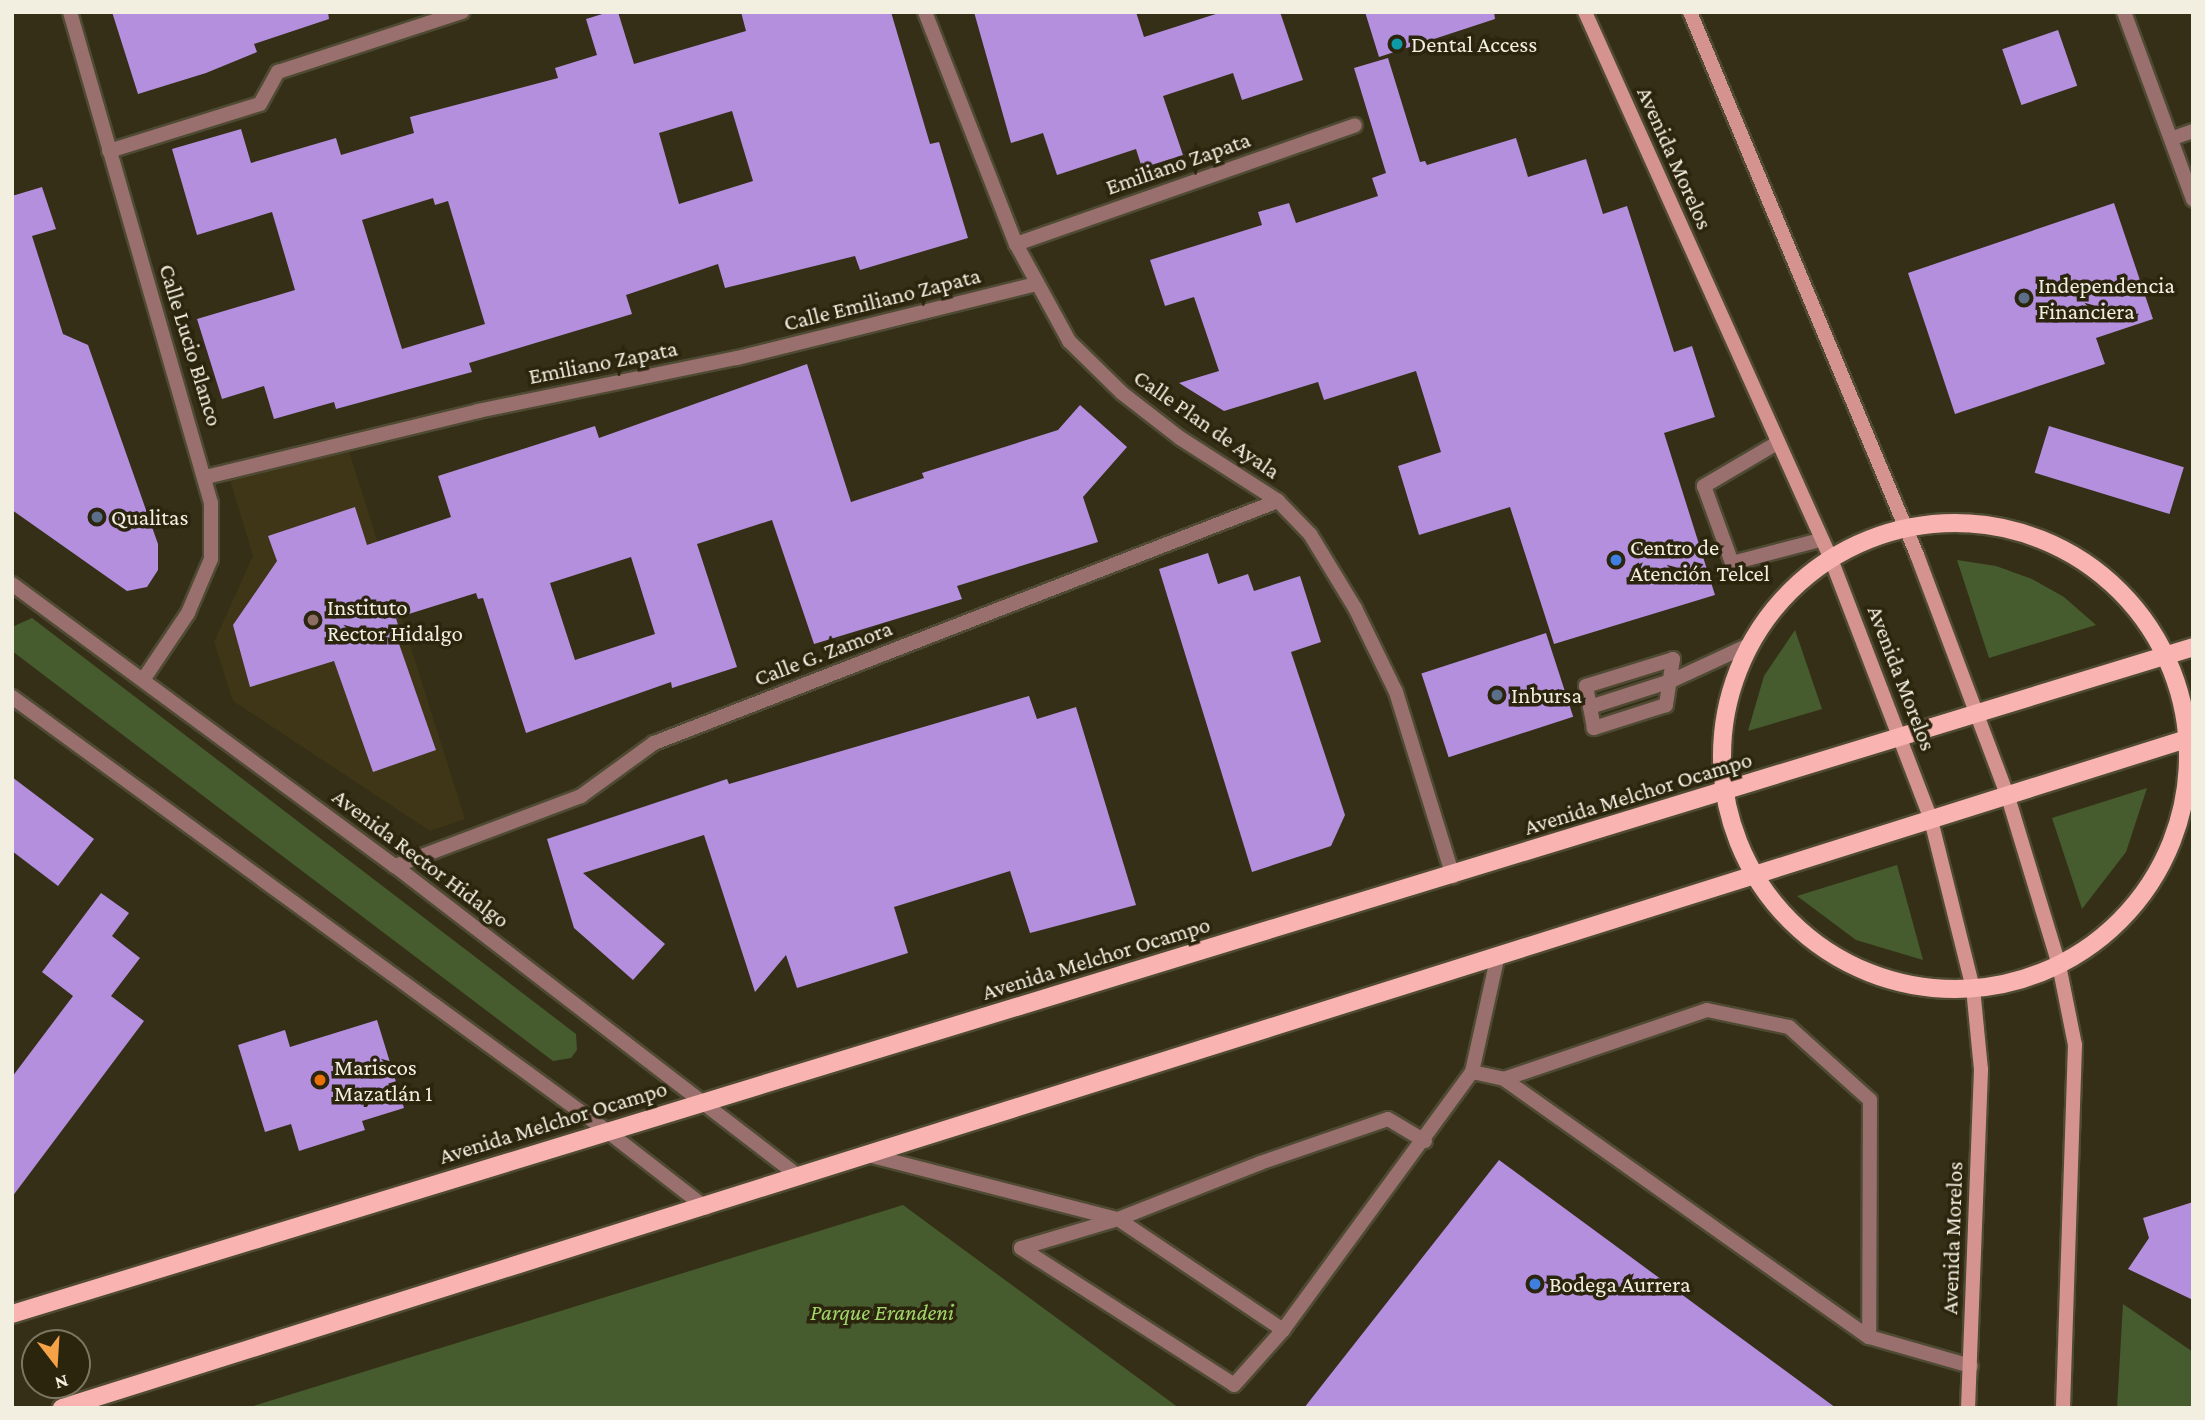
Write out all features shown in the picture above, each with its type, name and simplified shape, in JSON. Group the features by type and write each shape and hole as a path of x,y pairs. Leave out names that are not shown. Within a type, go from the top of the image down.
{"main road":[{"name":"Avenida Morelos","path":"1585,12 1830,559 1902,738 1931,820 1973,988 1981,1070 1968,1408"},
{"path":"1690,12 1905,528 1978,713 2008,797 2059,965 2075,1045 2063,1408"},
{"path":"1983,524 2059,546 2122,592 2167,656 2183,696 2191,738 2188,785 2178,829 2159,872 2115,924 2059,965 2017,980 1973,988 1909,984 1848,963 1795,926 1755,877 1736,838 1724,792 1723,729 1730,692 1749,645 1784,596 1830,559 1905,528 1983,524"},
{"name":"Avenida Melchor Ocampo","path":"12,1314 607,1130 1453,876 2193,648"},
{"path":"62,1408 706,1208 797,1175 872,1156 1498,955 1755,877 2191,738"}],"street":[{"name":"Calle Lucio Blanco","path":"70,12 206,477 211,559 188,613 143,680"},
{"path":"109,151 260,104 278,72 462,12"},
{"name":"Calle Plan de Ayala","path":"925,12 1016,244 1069,341 1122,393 1180,438 1278,501 1310,534 1323,555 1355,608 1396,692 1453,876"},
{"path":"2124,12 2173,138 2193,200"},
{"name":"Emiliano Zapata","path":"1016,244 1355,125"},
{"path":"2173,138 2193,131"},
{"name":"Calle Emiliano Zapata","path":"737,358 1037,284"},
{"name":"Emiliano Zapata","path":"206,477 478,411 737,358"},
{"path":"1777,443 1704,486 1732,563 1820,540"},
{"name":"Calle G. Zamora","path":"395,866 581,796 654,743 1278,501"},
{"name":"Avenida Rector Hidalgo","path":"15,591 143,680 395,866 797,1175"},
{"path":"1590,707 1671,681 1749,645"},
{"path":"1673,660 1666,705 1594,728 1590,707 1586,686 1673,660"},
{"path":"12,697 607,1130 706,1208"},
{"path":"1425,1141 1388,1119 1260,1163 1118,1219 1021,1248 1234,1385 1283,1330 1425,1141 1472,1072 1498,955"},
{"path":"1504,1079 1707,1010 1789,1027 1870,1100 1869,1337"},
{"path":"1472,1072 1504,1079 1869,1337 1970,1366"},
{"path":"872,1156 1118,1219 1283,1330"}],"shaded area":[{"name":"Instituto Rector Hidalgo","path":"347,445 465,819 430,831 233,701 214,642 253,556 230,480"}],"green space":[{"path":"1957,560 1996,566 2032,579 2064,597 2096,625 1989,658"},
{"path":"32,618 576,1034 577,1050 571,1058 553,1061 12,651 12,627"},
{"path":"1795,630 1822,709 1748,731 1764,676"},
{"path":"2147,788 2126,852 2082,909 2052,818"},
{"path":"1897,865 1923,960 1856,940 1797,896"},
{"name":"Parque Erandeni","path":"903,1205 1179,1408 247,1408"},
{"path":"2123,1304 2193,1352 2193,1408 2117,1408"}],"building":[{"path":"112,12 328,12 329,19 254,44 257,52 206,73 138,94"},
{"path":"618,12 634,64 746,31 741,12 891,12 930,144 939,142 968,238 860,270 855,256 725,288 718,264 626,295 632,314 469,363 472,372 336,409 334,402 274,419 264,386 222,399 197,319 295,290 272,212 197,235 172,149 241,129 251,163 336,138 341,155 414,133 410,117 558,78 555,68 597,55 586,19","holes":["732,111 753,181 679,204 659,133","433,198 435,205 448,201 485,324 402,349 362,220"]},
{"path":"974,12 1136,12 1144,37 1222,12 1280,12 1303,80 1242,100 1233,73 1163,96 1183,155 1142,168 1136,149 1057,175 1043,133 1011,143"},
{"name":"Dental Access","path":"1365,12 1494,12 1495,19 1379,57"},
{"path":"2058,30 2077,86 2021,105 2002,49"},
{"path":"1388,58 1420,162 1425,161 1427,165 1516,138 1528,177 1586,159 1603,214 1627,206 1674,352 1692,346 1715,417 1664,433 1715,595 1554,644 1510,507 1419,535 1398,466 1441,452 1416,371 1324,400 1318,382 1224,411 1179,383 1219,371 1194,297 1165,306 1150,260 1262,225 1258,212 1289,203 1296,223 1378,196 1372,178 1386,173 1354,68"},
{"path":"42,187 56,229 32,236 63,334 88,345 158,544 158,570 147,587 127,591 12,510 12,196"},
{"path":"2114,203 2153,319 2096,338 2105,364 1955,414 1908,273"},
{"path":"807,364 851,502 924,478 922,473 1058,430 1080,405 1127,447 1083,497 1098,542 957,586 962,599 814,644 772,520 697,544 737,667 672,688 671,682 526,733 483,598 478,599 476,593 396,618 402,639 398,641 436,750 373,772 334,661 250,687 233,625 277,561 268,536 355,507 367,545 451,517 438,476 595,426 599,438","holes":["631,557 655,634 575,660 550,583"]},
{"path":"2049,426 2184,467 2170,514 2035,473"},
{"path":"1208,553 1218,584 1248,574 1254,591 1300,576 1321,642 1291,652 1345,815 1331,846 1252,872 1159,569"},
{"name":"Inbursa","path":"1546,633 1573,717 1449,757 1421,673"},
{"path":"1029,696 1037,719 1076,707 1136,905 1030,933 1010,871 894,907 908,953 797,988 786,955 755,992 704,835 583,873 665,944 633,980 574,928 547,839 727,779 729,784"},
{"path":"12,777 94,839 58,886 12,851"},
{"path":"101,893 129,913 112,936 140,958 111,996 144,1021 12,1197 12,1077 73,996 42,972"},
{"path":"377,1020 404,1108 362,1121 365,1130 299,1151 291,1124 265,1132 238,1045 285,1030 290,1047"},
{"name":"Bodega Aurrera","path":"1499,1160 1836,1408 1304,1408"},
{"path":"2193,1202 2193,1300 2128,1269 2149,1238 2143,1218"}],"place":[{"name":"Dental Access","path":"1397,44"},
{"name":"Independencia Financiera","path":"2024,298"},
{"name":"Qualitas","path":"97,517"},
{"name":"Centro de Atención Telcel","path":"1616,560"},
{"name":"Instituto Rector Hidalgo","path":"313,620"},
{"name":"Inbursa","path":"1497,695"},
{"name":"Mariscos Mazatlán 1","path":"320,1080"},
{"name":"Bodega Aurrera","path":"1535,1284"}]}
